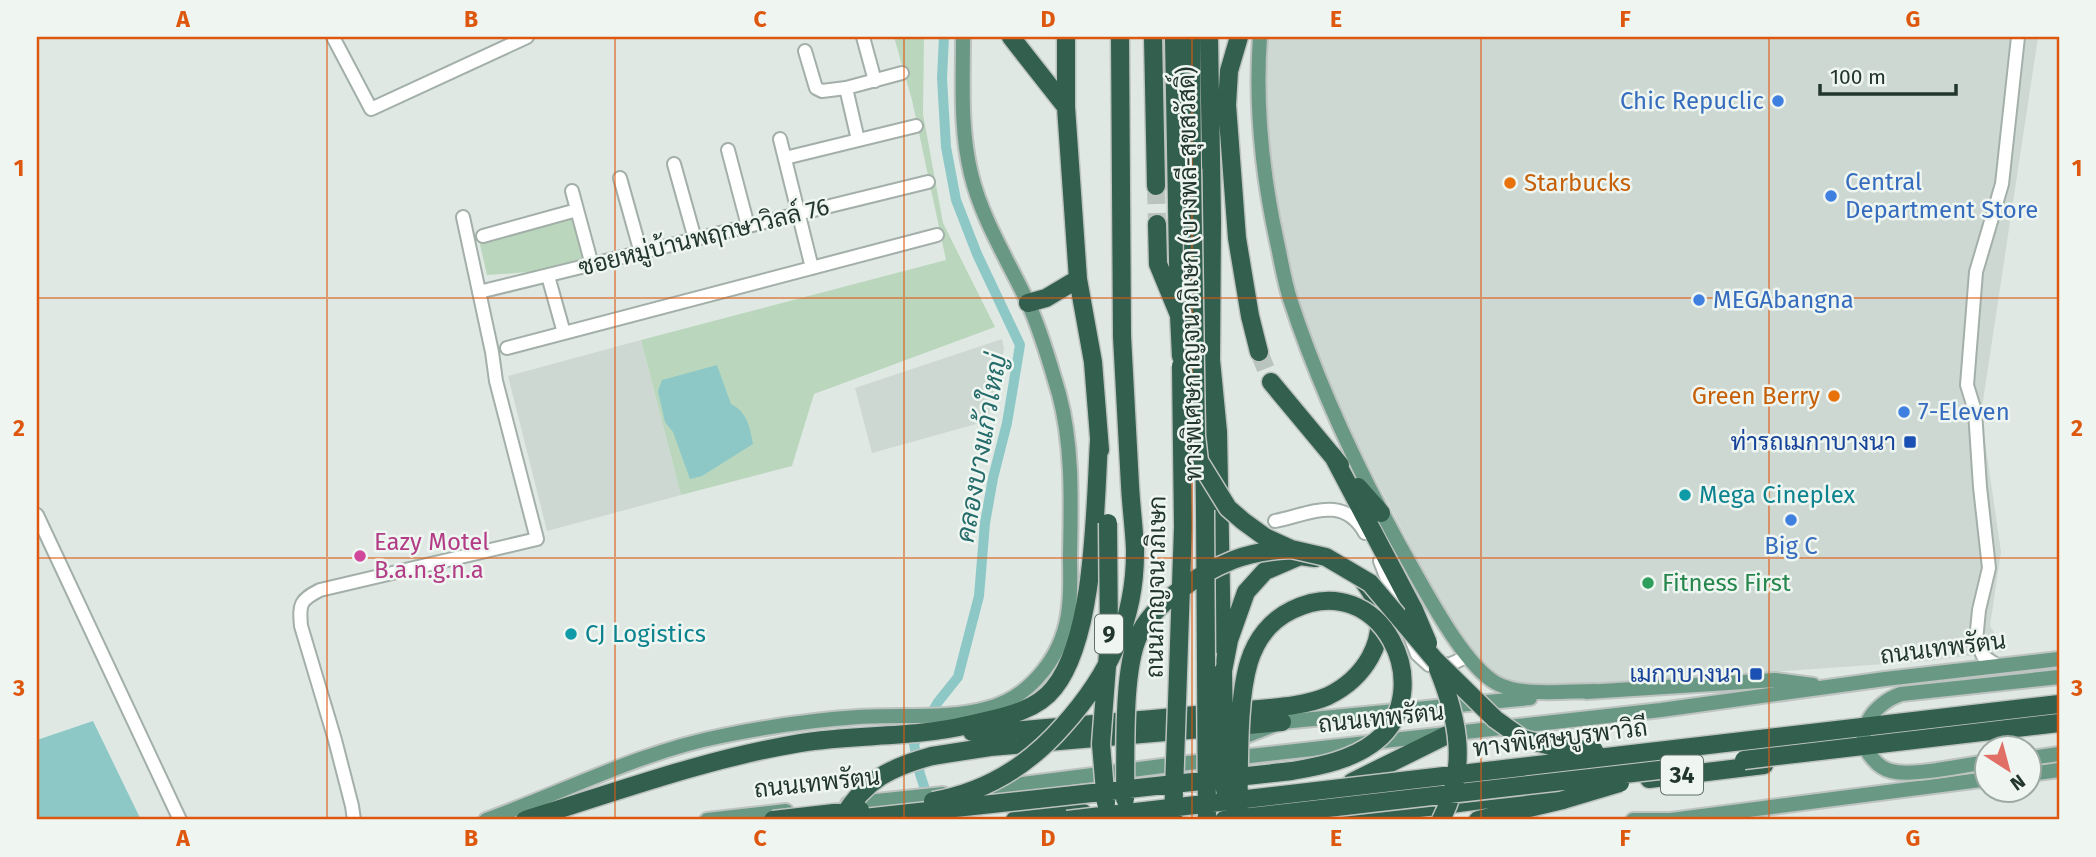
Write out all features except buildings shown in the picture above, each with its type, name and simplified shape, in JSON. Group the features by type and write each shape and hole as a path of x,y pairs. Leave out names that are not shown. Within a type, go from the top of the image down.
{"highway":[{"path":"1011,37 1066,107"},
{"path":"947,730 1026,710 1052,691 1069,665 1086,604 1099,441 1093,362 1078,279 1066,107 1066,37"},
{"path":"773,820 942,799 995,782 1045,748 1099,682 1117,646 1131,595 1135,550 1122,336 1120,37"},
{"name":"ทางพิเศษกาญจนาภิเษก (บางพลี-สุขสวัสดิ์)","path":"1153,37 1156,186"},
{"path":"1174,37 1179,315"},
{"name":"ทางพิเศษกาญจนาภิเษก (บางพลี-สุขสวัสดิ์)","path":"1191,37 1193,378 1199,461 1228,508 1265,537 1291,549"},
{"name":"ทางพิเศษกาญจนาภิเษก (บางพลี-สุขสวัสดิ์)","path":"1209,37 1211,360 1204,433 1212,510"},
{"path":"1239,37 1229,71 1227,105 1237,238 1259,352"},
{"name":"ทางพิเศษกาญจนาภิเษก (บางพลี-สุขสวัสดิ์)","path":"1157,224 1158,264 1179,315 1181,356"},
{"path":"1028,303 1046,298 1078,279"},
{"name":"ถนนกาญจนาภิเษก","path":"1173,820 1183,527 1181,356"},
{"path":"1271,382 1381,513"},
{"name":"ถนนกาญจนาภิเษก","path":"1099,441 1108,523 1109,640 1101,744 1107,820"},
{"path":"1333,456 1414,610 1447,690 1458,741 1454,793 1441,820"},
{"path":"1212,510 1223,671 1225,820"},
{"path":"1207,820 1212,510"},
{"path":"1125,820 1130,663 1138,636 1162,606 1207,572 1242,557 1291,549 1326,557 1370,583 1435,660 1495,719 1523,739 1555,747 1665,750"},
{"path":"525,820 659,776 731,757 802,743 947,730 999,732 1271,707 1325,697 1348,684 1366,667 1377,644 1379,619 1375,600 1364,582 1345,567 1326,559 1300,556 1265,571 1246,593 1237,616 1223,671"},
{"path":"1238,820 1240,779 1240,765 1241,751 1243,695 1250,661 1262,632 1285,613 1308,602 1332,600 1352,604 1374,616 1400,656 1402,685 1399,705 1391,724 1377,741 1354,755 1326,765 1292,771 1250,775 1236,777 931,811 844,820 850,806 869,784 891,769 932,756 990,747 1282,722"},
{"name":"34","path":"1015,820 2059,697"},
{"name":"ทางพิเศษบูรพาวิถี","path":"1067,820 2059,704"},
{"name":"ทางพิเศษบูรพาวิถี","path":"1225,820 2059,723"},
{"name":"34","path":"1305,820 2059,730"},
{"path":"1352,782 1447,736"},
{"path":"1094,820 1093,781 1101,744"},
{"path":"1478,820 1563,800 1668,769"},
{"path":"1517,820 1563,800"}],"main road":[{"path":"486,820 615,768 719,736 857,717 956,713 990,708 1018,693 1040,676 1054,657 1069,606 1069,454 1061,402 1046,349 1028,303 982,207 971,174 963,131 963,37"},
{"path":"1260,37 1258,123 1268,202 1289,296 1322,387 1381,513 1424,588 1477,669 1496,683 1516,690 1595,691"},
{"name":"ถนนเทพรัตน","path":"707,820 1170,765 1447,736 2059,659"},
{"path":"1974,764 1903,772 1886,770 1874,761 1862,740 1866,726 1877,707 1901,694 2059,677"},
{"path":"1170,765 1282,722 1595,691 1775,680 1832,687"},
{"name":"34","path":"1633,820 1670,820 1974,781"}],"street":[{"path":"333,37 371,109 527,37"},
{"path":"863,37 875,81"},
{"path":"1998,666 1983,656 1976,641 1979,610 1989,568 1975,411 1973,397 1967,385 1976,272 2004,176 2018,37"},
{"path":"805,51 816,88 822,91 846,88 902,73"},
{"path":"846,88 858,140"},
{"path":"785,158 916,126"},
{"path":"780,139 812,268"},
{"path":"728,150 748,226"},
{"path":"674,164 695,239"},
{"path":"620,178 641,253"},
{"name":"ซอยหมู่บ้านพฤกษาวิลล์ 76","path":"479,292 928,182"},
{"path":"572,191 592,265"},
{"path":"483,236 577,210"},
{"path":"354,820 335,740 301,626 300,607 306,597 320,590 537,539 496,382 463,217"},
{"path":"507,348 937,234"},
{"path":"548,275 564,333"},
{"path":"1275,521 1329,509 1349,513 1360,524 1374,549 1422,661 1436,666 1451,664 1468,656"},
{"path":"37,515 180,820"}],"shaded area":[{"path":"1268,37 2038,37 1981,414 2001,552 1990,626 2006,651 1927,661 1543,688 1500,680 1484,667 1437,597 1350,430 1320,365 1296,297 1282,236 1262,89"},
{"path":"1002,339 1004,349 987,421 872,453 855,388"},
{"path":"641,340 681,495 547,531 508,376"}],"green space":[{"path":"894,37 924,37 923,114 943,223 995,327 814,394 792,466 681,495 641,340 946,260 912,100"},
{"path":"573,218 585,260 544,271 487,275 479,240"}],"water":[{"path":"717,365 731,404 741,411 747,421 753,444 702,476 690,479 673,432 665,422 658,391 662,380"},
{"path":"93,721 141,820 40,820 37,816 37,740"}],"waterway":[{"name":"คลองบางแก้วใหญ่","path":"928,719 958,677 979,596 985,523 1007,423 1020,345 977,254 956,200 946,147 942,78 944,37"},
{"name":"คลองบางแก้วใหญ่","path":"921,732 914,744 920,774 935,820"}],"tunnel":[{"path":"1156,186 1157,224"},
{"path":"1259,352 1271,382"}],"place":[{"name":"Chic Repuclic","path":"1778,101"},
{"name":"Starbucks","path":"1510,183"},
{"name":"Central Department Store","path":"1831,196"},
{"name":"MEGAbangna","path":"1699,300"},
{"name":"Green Berry","path":"1834,396"},
{"name":"7-Eleven","path":"1904,412"},
{"name":"ท่ารถเมกาบางนา","path":"1910,442"},
{"name":"Mega Cineplex","path":"1685,495"},
{"name":"Big C","path":"1791,520"},
{"name":"Eazy Motel B.a.n.g.n.a","path":"360,556"},
{"name":"Fitness First","path":"1648,583"},
{"name":"CJ Logistics","path":"571,634"},
{"name":"เมกาบางนา","path":"1756,674"}]}
